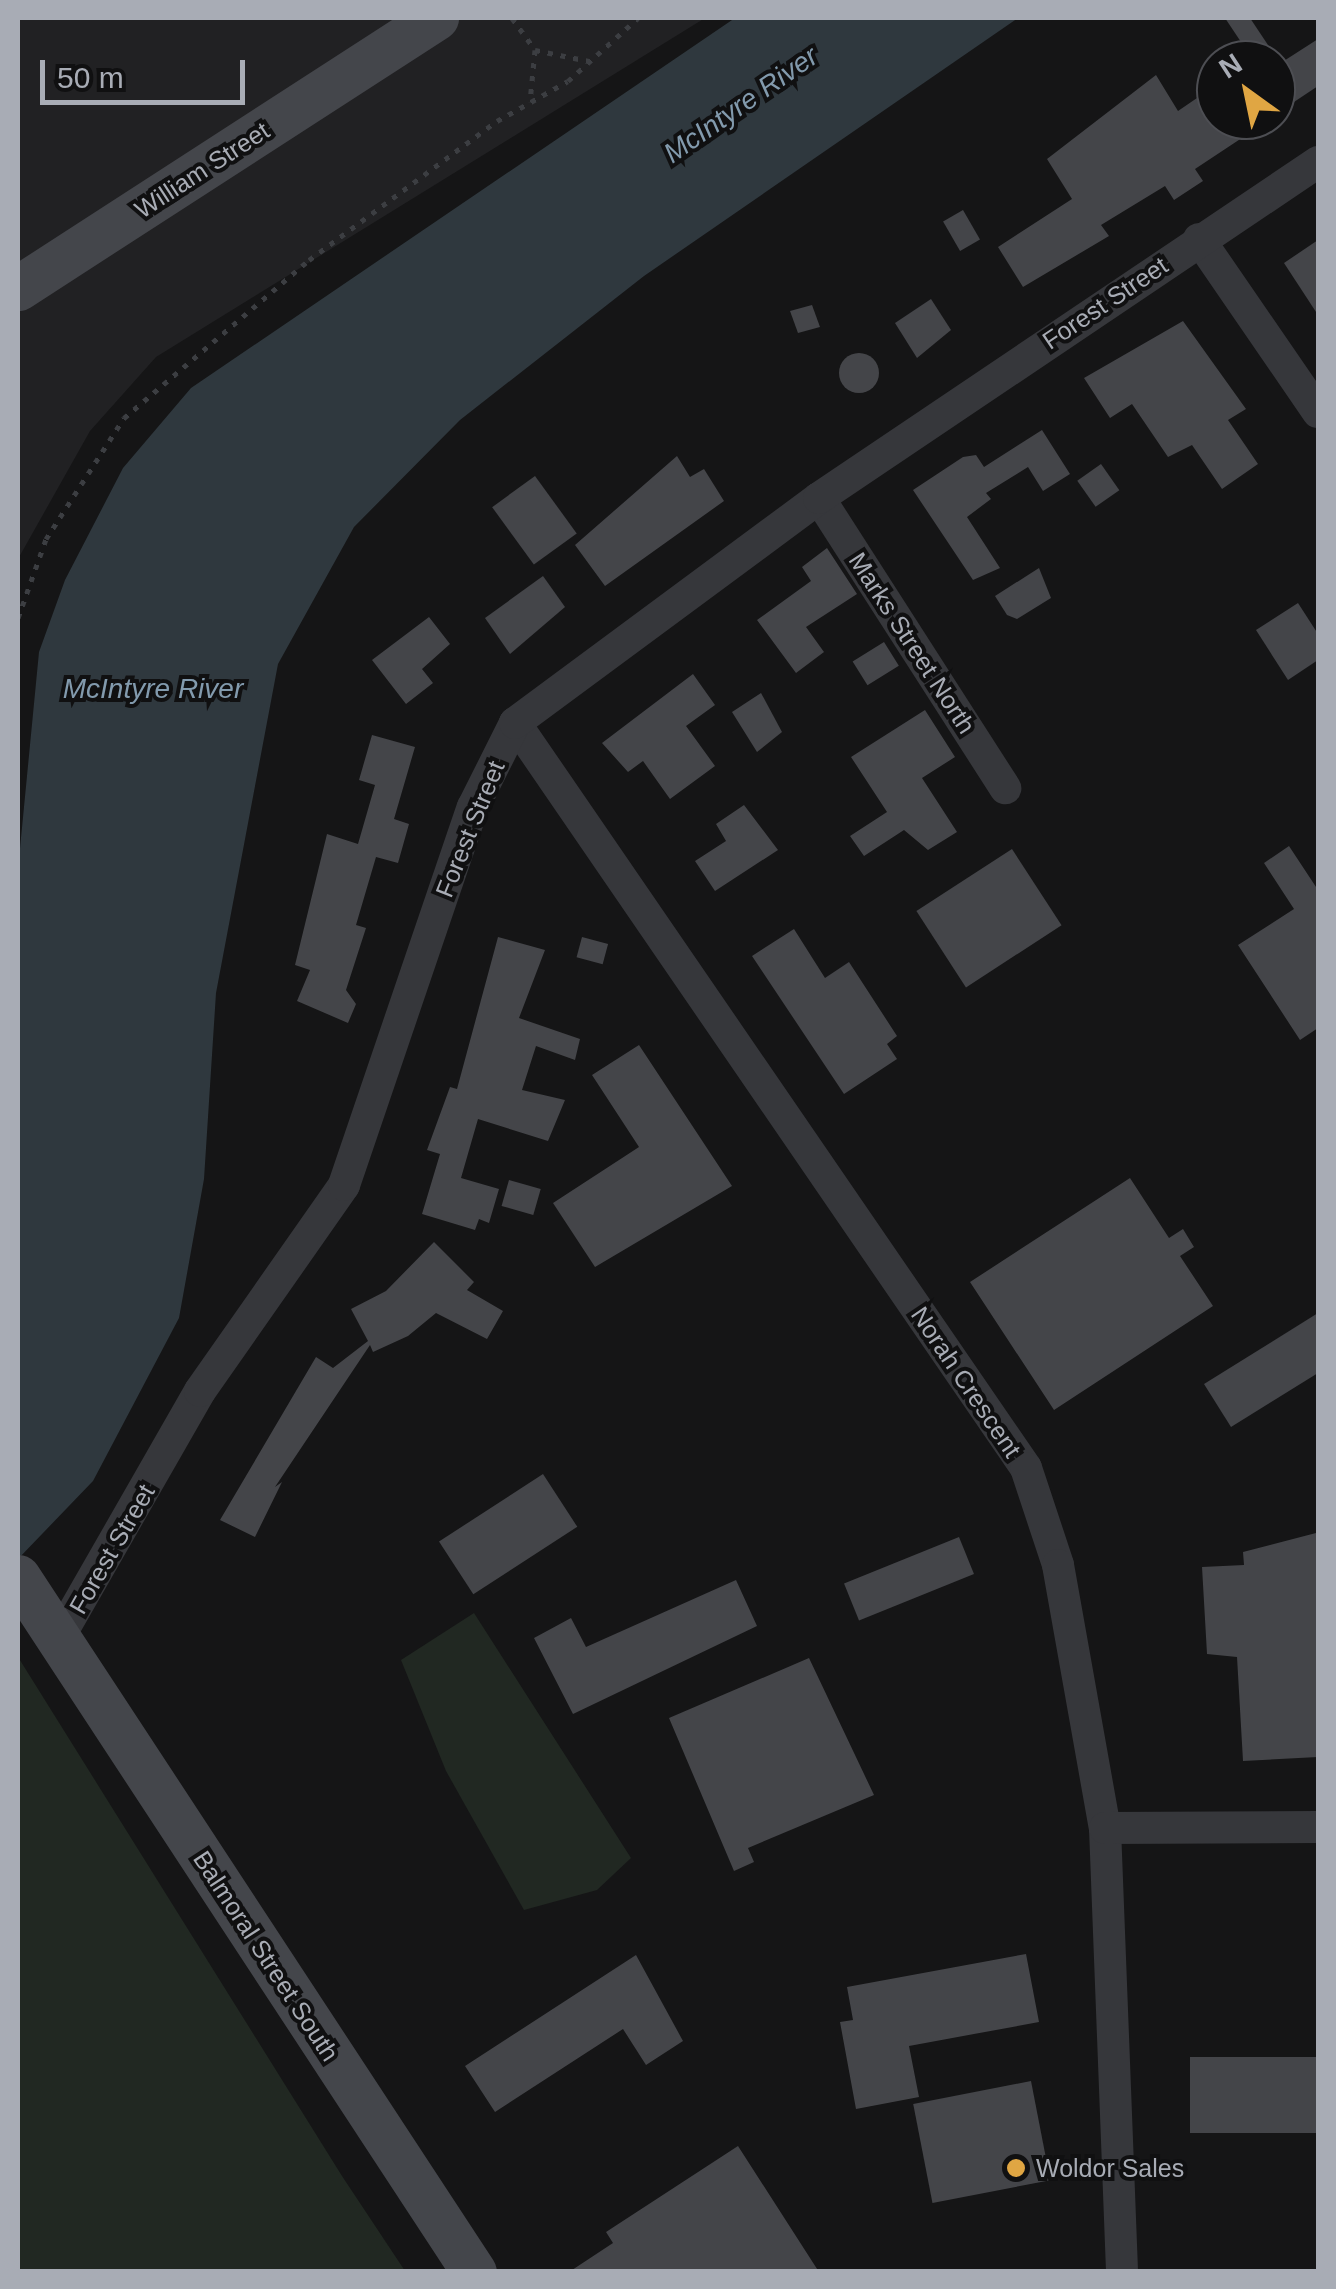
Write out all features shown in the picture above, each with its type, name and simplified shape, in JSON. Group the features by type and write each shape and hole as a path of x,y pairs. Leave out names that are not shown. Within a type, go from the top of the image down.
{"main road":[{"name":"William Street","path":"18,288 436,18"},
{"name":"Balmoral Street South","path":"18,1577 474,2272"}],"street":[{"name":"Forest Street","path":"58,1640 219,1360 344,1185 473,806 515,723 818,498 1318,162"},
{"path":"1199,239 1318,412"},
{"name":"Marks Street North","path":"818,498 1005,788"},
{"name":"Norah Crescent","path":"515,723 1026,1468 1058,1566 1105,1828 1122,2272"},
{"path":"1105,1828 1318,1827"}],"path":[{"path":"512,18 536,50 590,61"},
{"path":"18,618 46,539 124,418 309,260 590,61 638,18"},
{"path":"530,102 536,50"}],"shaded area":[{"path":"18,18 705,18 156,357 90,431 18,559"},
{"path":"474,1613 631,1858 597,1890 524,1910 446,1771 401,1660"},
{"path":"18,1657 342,2176 405,2271 18,2271"}],"water":[{"name":"McIntyre River","path":"735,18 1018,18 644,276 460,420 354,527 278,664 216,993 204,1179 179,1318 93,1481 18,1559 18,869 39,652 65,580 123,468 191,388"}],"building":[{"path":"1225,18 1250,18 1265,40 1240,40"},
{"path":"1318,39 1318,86 1296,101 1296,53"},
{"path":"1156,75 1178,111 1196,99 1196,140 1239,140 1195,169 1203,181 1174,200 1165,186 1101,225 1109,236 1023,287 998,247 1072,199 1047,159"},
{"path":"963,210 980,239 960,251 943,222"},
{"path":"1318,240 1318,315 1284,263"},
{"path":"931,299 951,330 917,358 895,323"},
{"path":"812,305 820,327 798,333 790,311"},
{"path":"1183,321 1246,409 1228,420 1258,464 1222,489 1192,445 1168,457 1132,404 1110,418 1084,378"},
{"path":"859,353 873,359 879,373 873,387 859,393 845,387 839,373 845,359"},
{"path":"1042,430 1070,474 1043,491 1028,467 986,493 991,499 967,517 1000,568 973,580 913,490 963,457 976,455 984,467"},
{"path":"677,456 690,477 704,469 724,501 605,586 575,545"},
{"path":"1101,464 1119,490 1096,507 1077,481"},
{"path":"535,476 577,533 534,565 492,507"},
{"path":"827,548 857,594 806,627 824,652 796,673 757,620 811,581 802,567"},
{"path":"1039,568 1051,598 1017,619 1007,615 995,596"},
{"path":"543,576 565,607 510,654 485,618"},
{"path":"1298,603 1318,634 1318,660 1288,680 1256,630"},
{"path":"429,617 450,644 422,669 433,683 406,704 372,660"},
{"path":"884,642 899,666 867,685 853,662"},
{"path":"693,674 715,705 686,726 715,766 670,799 643,761 628,772 602,743"},
{"path":"761,693 782,732 757,752 732,712"},
{"path":"925,710 955,757 922,778 957,832 928,850 904,830 864,856 850,836 887,812 851,757"},
{"path":"372,735 415,747 394,819 409,824 398,863 376,857 356,925 366,928 346,990 356,1004 348,1023 297,1001 310,970 295,965 327,834 358,844 375,785 359,780"},
{"path":"744,805 778,850 715,891 695,861 726,841 716,824"},
{"path":"1289,846 1318,890 1318,1028 1300,1040 1238,945 1294,909 1264,863"},
{"path":"1012,849 1062,925 966,987 916,911"},
{"path":"794,929 825,978 849,962 897,1036 887,1044 897,1059 844,1094 752,956"},
{"path":"498,937 545,950 519,1018 580,1039 575,1060 536,1046 522,1090 565,1100 548,1141 478,1119 461,1178 499,1189 489,1223 479,1219 475,1230 422,1214 440,1154 427,1150 450,1087 457,1089"},
{"path":"582,937 608,944 603,964 577,957"},
{"path":"639,1045 732,1186 595,1267 553,1203 639,1147 592,1075"},
{"path":"1130,1178 1169,1238 1183,1229 1194,1247 1180,1256 1213,1306 1054,1410 970,1282"},
{"path":"509,1180 541,1189 533,1215 502,1206"},
{"path":"434,1242 474,1282 467,1290 503,1311 487,1339 436,1313 408,1336 373,1352 370,1345 275,1487 282,1482 255,1537 220,1520 316,1357 333,1368 368,1341 351,1309 386,1291"},
{"path":"1318,1313 1318,1373 1231,1427 1204,1384"},
{"path":"543,1474 577,1527 473,1594 439,1542"},
{"path":"1316,1533 1318,1757 1243,1761 1237,1657 1207,1654 1202,1567 1244,1565 1243,1552"},
{"path":"959,1537 974,1574 859,1621 844,1583"},
{"path":"736,1580 757,1626 573,1714 534,1638 571,1618 586,1647"},
{"path":"809,1658 874,1795 748,1848 754,1862 734,1871 669,1718"},
{"path":"1026,1954 1039,2022 909,2046 919,2097 856,2109 840,2022 853,2020 847,1987"},
{"path":"636,1955 683,2041 646,2065 623,2029 495,2112 465,2066"},
{"path":"1190,2057 1318,2057 1318,2133 1190,2133"},
{"path":"1031,2081 1050,2180 932,2203 913,2104"},
{"path":"738,2146 819,2272 569,2272 613,2243 606,2232"}],"place":[{"name":"Woldor Sales","path":"1016,2168"}]}
